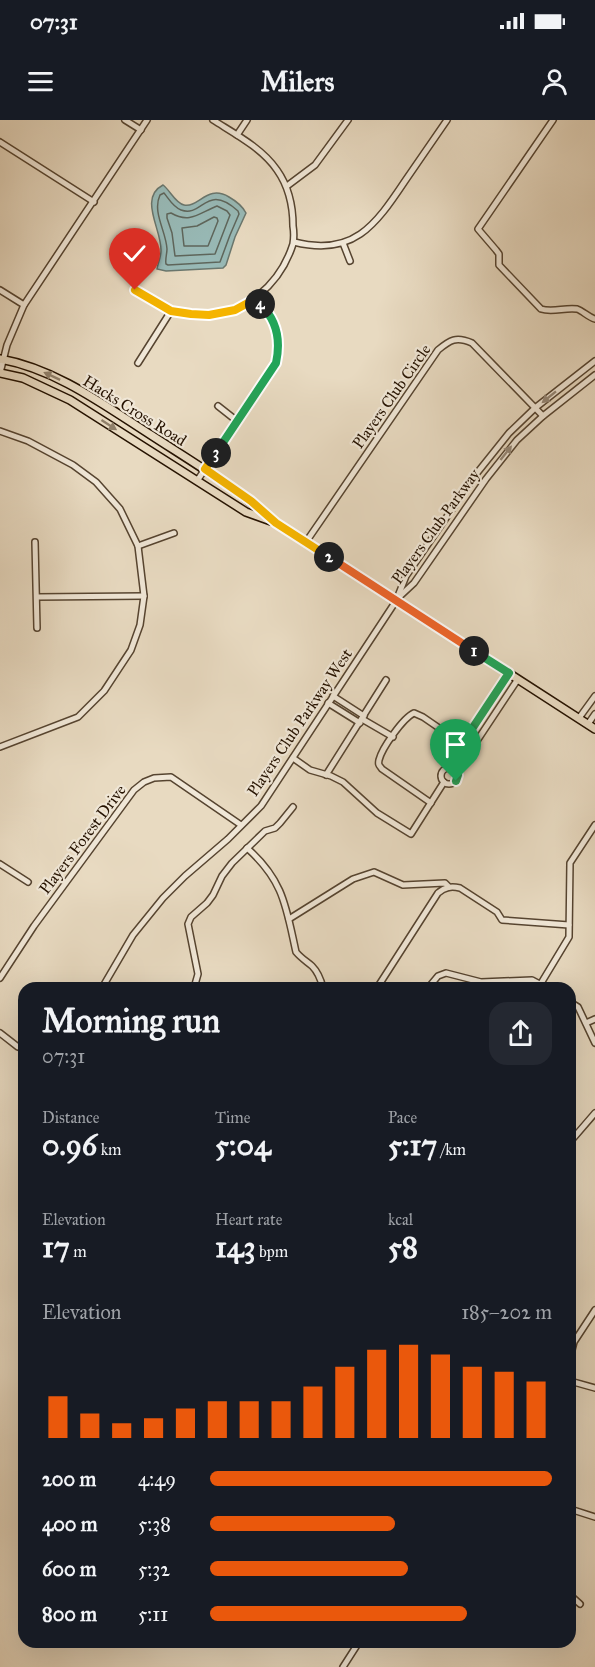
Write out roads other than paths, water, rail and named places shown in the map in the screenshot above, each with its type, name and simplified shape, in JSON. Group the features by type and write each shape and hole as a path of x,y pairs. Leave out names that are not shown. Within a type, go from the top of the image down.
{"main road":[{"name":"Hacks Cross Road","path":"2,359 28,366 77,388 205,469 306,543 595,729"},
{"name":"Hacks Cross Road","path":"0,373 23,378 70,400 246,512 276,523"}],"street":[{"path":"125,120 141,130"},
{"path":"0,373 2,359 24,305 147,120"},
{"path":"135,290 171,311 209,315 235,310 255,299 274,280 284,264 294,242 293,212 286,186 279,172 267,158 213,120"},
{"path":"237,135 248,120"},
{"path":"286,186 315,165 348,120"},
{"path":"294,242 306,245 343,243 369,228 381,215 447,120"},
{"path":"553,120 478,229 499,254 500,266 541,309 548,311 579,310 595,319"},
{"path":"0,142 94,202"},
{"path":"343,243 350,261"},
{"path":"0,290 24,305"},
{"path":"197,481 276,363 279,350 274,323 268,311 255,299"},
{"path":"138,363 171,311"},
{"name":"Players Club Circle","path":"306,543 438,350 448,341 462,339 472,342 543,416"},
{"name":"Players Club Parkway","path":"396,601 406,576 477,473 509,433 535,408 595,361"},
{"name":"Players Club Parkway","path":"396,601 414,583 486,479 517,440 595,375"},
{"path":"218,406 237,421"},
{"path":"0,431 28,441 73,465 96,482 120,509 138,546 144,596 140,625 131,650 104,691 78,717 0,747"},
{"path":"138,546 174,533"},
{"path":"35,542 37,628"},
{"path":"37,597 144,596"},
{"name":"Players Club Parkway West","path":"106,982 133,935 163,898 261,806 396,601"},
{"path":"509,673 448,767 441,773 444,782 450,784 456,781 457,771 518,679"},
{"path":"326,775 386,680"},
{"path":"494,695 503,701"},
{"path":"333,696 353,709 362,719 393,737"},
{"path":"579,718 595,696"},
{"path":"328,704 348,716 362,719"},
{"path":"348,716 353,709"},
{"path":"431,803 382,769 379,761 407,716 414,713 423,717 471,750"},
{"path":"588,724 595,714"},
{"path":"475,725 484,730"},
{"path":"293,758 306,768 343,782 377,813 411,834 444,782"},
{"path":"448,767 457,771"},
{"name":"Players Forest Drive","path":"0,978 34,926 134,790 144,782 154,777 171,777 241,825"},
{"path":"196,982 198,974 188,924 191,917 207,903 232,863 265,831 275,828 293,807"},
{"path":"542,982 569,937 570,863 595,825"},
{"path":"247,848 259,858 273,876 282,893 296,952 300,958 312,966 321,982"},
{"path":"0,864 28,882"},
{"path":"289,919 353,879 374,872 403,885 445,883 448,887"},
{"path":"381,982 438,892 448,887 460,888 497,912 502,920 569,925"},
{"path":"433,982 438,976 446,973 481,982 532,980 535,982"},
{"path":"576,1006 595,1043"},
{"path":"586,1023 595,1019"},
{"path":"0,1033 18,1047"},
{"path":"576,1135 595,1113"},
{"path":"576,1339 595,1310"},
{"path":"576,1383 595,1388"},
{"path":"576,1511 595,1517"},
{"path":"576,1600 580,1604"},
{"path":"343,1667 355,1648"}],"water":[{"path":"163,185 178,202 184,205 189,205 215,193 229,197 243,208 246,213 223,268 166,271 157,269 161,253 152,198"}]}
